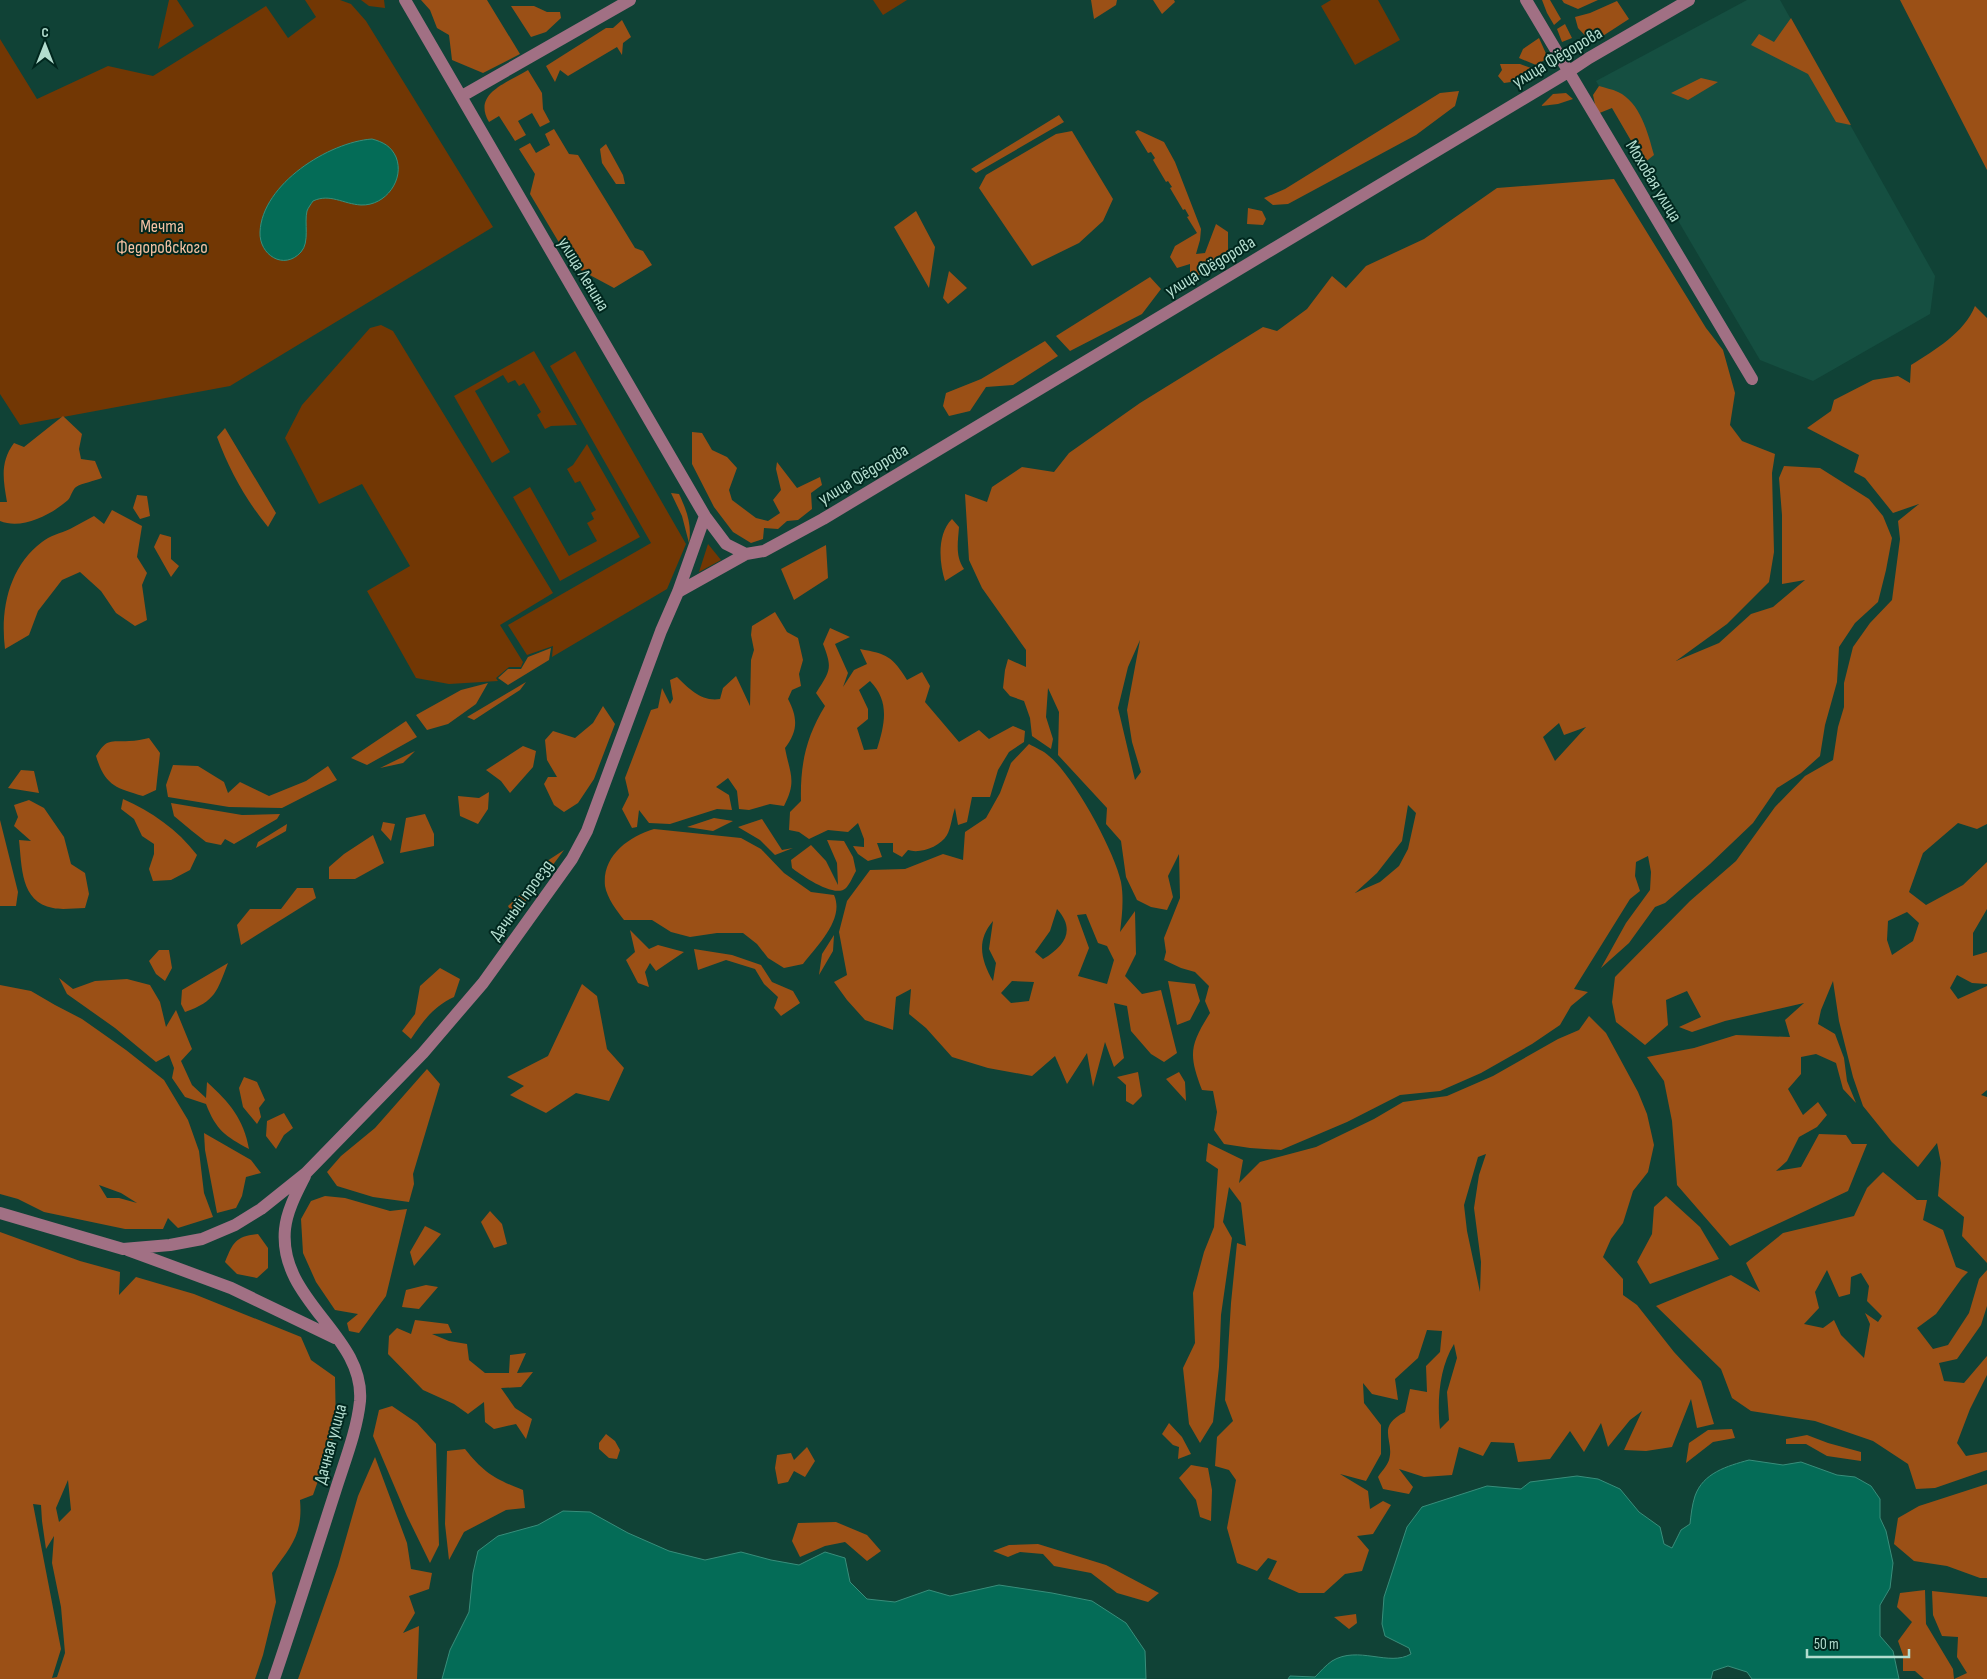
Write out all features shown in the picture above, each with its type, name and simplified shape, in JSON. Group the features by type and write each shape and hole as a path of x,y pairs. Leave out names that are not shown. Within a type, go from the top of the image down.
{"street":[{"name":"улица Ленина","path":"405,0 705,516 726,544 746,554"},
{"path":"462,96 630,0"},
{"name":"Моховая улица","path":"1526,0 1752,379"},
{"name":"улица Фёдорова","path":"678,592 746,554 764,551 823,519 1589,58 1689,0"},
{"name":"Дачный проезд","path":"306,1173 423,1053 471,996 572,859 587,831 705,516"},
{"path":"123,1249 170,1245 202,1239 235,1225 261,1209 306,1173"},
{"name":"Дачная улица","path":"274,1679 345,1460 360,1400 358,1378 351,1359 292,1274 285,1251 285,1228 290,1208 306,1173"},
{"path":"0,1213 123,1249 231,1288 338,1339"}],"shaded area":[{"path":"421,0 487,0 520,54 483,73 452,60 449,35 437,28 430,10"},
{"path":"1091,0 1117,0 1116,5 1094,19"},
{"path":"1153,0 1174,0 1175,2 1162,14"},
{"path":"1542,0 1550,0 1561,19 1554,25 1547,13"},
{"path":"1562,0 1598,0 1578,9 1564,3"},
{"path":"1747,0 1780,0 1935,276 1930,314 1813,381 1760,360 1596,81"},
{"path":"1900,0 1987,0 1987,170"},
{"path":"1617,1 1629,19 1592,43 1578,28 1575,17 1590,13"},
{"path":"511,6 534,6 547,12 560,12 561,18 546,32 531,37"},
{"path":"1791,18 1851,125 1836,122 1808,74 1751,45 1759,34 1774,42"},
{"path":"622,20 631,37 623,43 622,55 617,47 568,76 560,70 555,82 546,66 606,28 613,28"},
{"path":"1565,24 1572,38 1562,42 1557,29"},
{"path":"1539,38 1548,58 1536,65 1519,58 1523,49"},
{"path":"1500,64 1520,64 1531,68 1511,82 1504,83 1498,76 1502,70"},
{"path":"528,70 542,93 543,109 550,122 540,127 532,113 518,121 526,135 515,141 499,116 489,122 485,112 485,103 488,96 494,90"},
{"path":"1701,78 1718,82 1688,100 1671,93"},
{"path":"1599,86 1616,91 1626,97 1642,119 1654,155 1644,163 1612,108 1597,114 1593,95"},
{"path":"1459,91 1455,106 1416,135 1288,204 1273,205 1264,198 1285,189 1440,93"},
{"path":"1566,93 1573,99 1558,104 1541,106 1553,94"},
{"path":"1059,115 1064,122 976,173 971,169"},
{"path":"554,129 569,154 578,155 635,248 643,251 652,265 614,288 573,266 530,194 535,174 519,149 530,143 536,153 550,145 545,134"},
{"path":"1138,130 1164,142 1175,162 1201,229 1196,254 1205,253 1216,224 1228,232 1228,258 1206,273 1190,278 1190,264 1177,268 1170,257 1175,246 1197,233 1187,217 1189,216 1185,209 1183,210 1170,188 1172,187 1168,181 1166,182 1153,160 1155,158 1151,152 1148,153 1135,132"},
{"path":"1072,131 1113,199 1103,221 1079,243 1032,266 979,188 986,175 1056,134"},
{"path":"372,139 389,147 396,157 398,174 391,190 378,201 370,204 354,204 331,198 313,201 307,211 306,238 301,252 294,258 287,260 274,258 268,253 264,248 260,232 264,214 272,198 285,182 318,157 355,142"},
{"path":"606,144 623,175 625,184 616,184 602,163 600,149"},
{"path":"1614,179 1706,328 1723,350 1735,393 1730,425 1742,441 1775,454 1772,473 1774,552 1769,582 1727,624 1676,661 1719,643 1751,614 1773,607 1805,580 1782,584 1782,515 1779,478 1784,466 1820,468 1869,499 1883,516 1892,538 1878,602 1855,623 1839,647 1837,682 1825,725 1820,756 1801,773 1777,788 1753,823 1665,903 1655,907 1629,943 1601,968 1626,923 1650,890 1651,872 1648,856 1636,862 1635,876 1640,891 1630,899 1574,989 1588,992 1571,1006 1560,1025 1532,1044 1481,1073 1440,1091 1400,1095 1347,1122 1281,1150 1224,1144 1214,1130 1217,1112 1213,1091 1202,1090 1193,1058 1193,1050 1198,1033 1210,1013 1205,1001 1209,986 1195,972 1164,960 1166,952 1164,938 1180,898 1179,854 1168,876 1173,897 1167,910 1151,907 1137,900 1126,877 1121,841 1106,824 1107,808 1058,755 1059,712 1048,688 1046,717 1053,739 1051,749 1032,736 1030,718 1024,701 1010,696 1003,688 1008,659 1026,667 1026,650 982,588 969,560 965,494 987,502 992,487 1022,467 1054,472 1069,453 1140,403 1263,327 1277,331 1307,309 1332,276 1346,288 1366,266 1424,239 1497,188","holes":["1140,640 1127,710 1132,742 1141,772 1135,780 1118,708 1128,667","1559,723 1564,735 1586,727 1555,761 1543,737","1408,805 1416,813 1408,849 1399,866 1380,882 1355,893 1377,873 1402,841"]},
{"path":"1248,208 1262,211 1266,219 1263,225 1247,224"},
{"path":"916,211 935,247 929,288 894,227"},
{"path":"949,271 967,288 948,304 943,298"},
{"path":"1150,277 1161,289 1142,314 1070,351 1056,336"},
{"path":"1975,306 1987,318 1987,824 1977,829 1958,823 1923,853 1909,892 1926,905 1963,885 1987,862 1987,909 1973,933 1973,956 1987,952 1987,984 1972,983 1957,975 1950,988 1958,999 1987,986 1987,1090 1981,1095 1987,1097 1987,1263 1962,1236 1964,1217 1938,1196 1941,1163 1937,1143 1918,1167 1892,1142 1863,1106 1853,1077 1839,1021 1833,981 1821,1010 1818,1024 1835,1034 1844,1058 1847,1081 1856,1103 1843,1089 1836,1063 1816,1054 1801,1057 1801,1074 1788,1089 1803,1115 1818,1102 1827,1115 1817,1127 1799,1137 1787,1161 1776,1171 1801,1167 1819,1134 1846,1135 1852,1144 1867,1144 1848,1191 1730,1246 1677,1185 1672,1121 1664,1081 1647,1057 1694,1048 1736,1035 1790,1037 1785,1020 1804,1003 1725,1021 1692,1032 1679,1027 1701,1017 1687,991 1666,1000 1668,1025 1645,1045 1616,1022 1612,1002 1615,977 1690,901 1736,861 1775,807 1805,776 1833,760 1838,727 1844,707 1844,683 1853,647 1870,623 1892,600 1900,539 1898,521 1919,504 1893,513 1865,478 1854,472 1859,455 1807,428 1831,411 1834,400 1873,380 1898,376 1910,383 1911,365 1948,340 1970,316","holes":["1907,912 1919,923 1913,941 1892,955 1887,940 1888,921"]},
{"path":"1045,341 1058,356 1013,385 986,387 970,411 949,416 943,406 946,393 981,379"},
{"path":"63,416 82,434 79,449 81,459 95,461 102,478 76,487 68,500 61,506 36,520 18,524 0,521 0,502 7,502 4,486 6,457 14,443 24,447"},
{"path":"225,428 276,513 268,527 245,495 222,449 217,437"},
{"path":"692,432 702,433 712,450 727,457 737,468 729,490 732,500 756,518 768,521 780,513 773,500 781,490 776,469 777,462 797,488 820,477 822,485 811,493 812,509 798,520 787,521 778,529 764,528 763,539 751,543 733,532 714,507 692,464"},
{"path":"671,493 679,494 684,506 689,524 689,543 682,516"},
{"path":"137,495 147,496 150,516 140,519 133,508"},
{"path":"112,510 142,526 137,557 147,573 142,585 147,620 135,626 116,613 101,591 80,572 62,580 38,611 29,635 5,649 4,619 9,590 14,576 31,552 52,536 94,516 104,524"},
{"path":"952,519 959,527 958,554 964,569 945,581 941,565 941,548 944,532"},
{"path":"160,534 171,537 171,559 179,566 171,577 154,547"},
{"path":"826,545 828,578 794,600 781,569"},
{"path":"775,612 787,632 798,638 803,660 799,674 801,686 792,690 788,699 794,712 795,724 792,736 785,748 791,784 784,806 770,804 749,810 739,809 737,791 728,778 716,787 729,795 732,810 717,809 670,824 649,823 639,810 637,827 632,828 622,809 629,795 625,778 651,710 658,708 662,688 670,704 673,699 670,680 677,677 702,697 720,699 723,688 736,676 750,706 751,660 754,650 751,635 752,626"},
{"path":"830,628 850,637 835,644 848,673 843,687 854,670 867,664 860,649 888,657 907,680 922,672 930,686 925,702 959,742 979,730 989,739 1013,726 1025,731 1024,742 1009,752 998,770 990,797 972,797 967,822 958,825 955,808 947,835 935,846 918,851 908,850 902,857 893,852 893,843 877,843 882,857 868,861 858,854 853,846 864,847 864,839 858,823 848,832 828,830 809,839 799,832 789,830 790,812 801,801 803,763 809,740 825,706 816,693 827,674 829,665 823,644","holes":["870,681 883,705 884,722 877,749 864,750 857,728 868,719 868,709 859,690"]},
{"path":"551,648 549,660 508,685 498,678 508,669 521,669 528,657"},
{"path":"526,682 520,690 474,720 467,717"},
{"path":"488,683 476,704 448,724 427,730 416,715 461,690"},
{"path":"603,706 615,724 594,779 578,803 564,812 554,805 544,784 548,777 557,777 547,760 545,740 553,731 575,738 593,723"},
{"path":"406,721 417,737 367,765 351,758"},
{"path":"149,738 160,753 156,790 143,796 112,784 99,766 96,756 103,746 113,741 134,741"},
{"path":"1029,744 1047,754 1070,779 1102,834 1111,852 1121,882 1123,901 1120,932 1135,911 1136,954 1125,976 1142,994 1161,990 1177,1053 1164,1062 1151,1054 1131,1031 1127,1006 1114,1003 1124,1058 1114,1067 1105,1042 1093,1087 1087,1053 1067,1084 1055,1056 1032,1076 988,1068 952,1057 926,1028 909,1014 911,989 896,997 893,1030 865,1020 834,982 847,975 839,932 847,901 870,870 905,869 943,854 963,860 965,832 986,818 1000,793 1011,763","holes":["1057,909 1063,917 1067,931 1057,949 1043,959 1035,952 1050,931","1086,914 1098,943 1107,946 1114,960 1107,984 1078,976 1089,948 1077,915","993,921 989,949 996,963 993,981 982,951 982,943","1012,981 1034,982 1029,1001 1011,1003 1001,993"]},
{"path":"523,746 536,751 533,767 510,793 501,781 486,770"},
{"path":"415,751 403,763 380,768"},
{"path":"173,765 198,766 224,782 228,793 240,782 269,796 306,781 328,766 337,780 282,808 229,807 168,797 166,785"},
{"path":"21,770 34,771 39,793 8,788"},
{"path":"489,792 488,809 478,824 460,816 458,796 479,798"},
{"path":"123,799 163,822 181,837 197,855 190,870 171,880 153,881 149,869 154,854 154,844 142,836 134,819 121,809"},
{"path":"29,800 44,808 64,837 71,864 85,873 89,894 85,908 53,908 42,904 29,891 22,871 19,840 31,841 14,826 18,817 14,805"},
{"path":"171,803 242,815 280,814 277,819 234,844 225,839 221,845 206,842 174,816"},
{"path":"425,814 434,834 434,846 400,853 406,818"},
{"path":"714,818 733,821 713,831 687,827"},
{"path":"762,819 782,850 793,848 775,855 760,840 738,827"},
{"path":"0,820 18,892 16,906 0,906"},
{"path":"383,822 395,824 391,841 381,830"},
{"path":"287,824 286,831 256,848 258,842"},
{"path":"654,829 741,838 761,849 784,873 811,892 834,895 836,913 828,932 803,964 784,968 768,958 757,944 743,933 717,933 690,937 671,932 652,920 624,920 606,891 605,875 612,857 619,849 635,837"},
{"path":"373,835 384,863 355,879 329,879 329,867 344,854"},
{"path":"827,840 844,841 853,857 856,871 846,888 841,891 818,885 792,868 791,860 811,845 826,861 838,885 837,863"},
{"path":"564,850 514,917 508,906 533,883 544,863"},
{"path":"297,888 313,888 316,898 241,945 237,925 250,909 281,909"},
{"path":"630,930 649,949 658,945 684,952 656,971 650,963 645,972 649,987 638,983 626,960 635,952"},
{"path":"834,935 833,951 819,975 822,954"},
{"path":"694,949 732,955 761,965 772,982 793,991 800,1003 781,1016 774,1008 778,997 764,984 755,969 726,960 698,970"},
{"path":"159,950 169,950 172,968 165,981 156,974 149,961"},
{"path":"228,963 214,994 203,1004 185,1012 181,1004 182,990"},
{"path":"440,968 460,979 454,997 430,1015 411,1039 402,1031 415,1014 420,986"},
{"path":"59,978 73,989 95,981 127,979 150,985 160,1002 166,1027 176,1010 192,1049 181,1061 192,1085 206,1098 207,1082 229,1104 247,1138 249,1149 222,1131 206,1104 185,1097 172,1078 174,1068 169,1055 156,1062 115,1028 67,994"},
{"path":"1168,981 1195,984 1200,1001 1190,1020 1177,1025"},
{"path":"582,984 597,996 607,1049 624,1068 609,1101 576,1093 546,1113 510,1095 524,1086 507,1077 548,1056"},
{"path":"0,985 31,991 82,1019 164,1080 188,1120 199,1151 204,1193 213,1217 178,1228 168,1218 163,1229 125,1229 44,1212 18,1199 0,1194","holes":["99,1185 121,1193 137,1203 119,1198 107,1198"]},
{"path":"1589,1016 1606,1033 1638,1092 1647,1114 1654,1145 1648,1172 1633,1191 1623,1223 1611,1239 1603,1257 1623,1279 1623,1295 1637,1305 1674,1352 1701,1381 1714,1424 1697,1428 1691,1399 1672,1447 1646,1451 1624,1450 1642,1411 1630,1420 1608,1447 1601,1423 1584,1452 1570,1431 1550,1459 1518,1462 1514,1443 1491,1442 1483,1456 1459,1447 1452,1475 1424,1477 1399,1469 1413,1487 1409,1494 1383,1489 1378,1477 1389,1460 1388,1429 1396,1418 1405,1412 1410,1389 1427,1392 1426,1366 1440,1352 1442,1331 1427,1330 1418,1358 1395,1379 1398,1400 1372,1394 1363,1383 1364,1403 1381,1425 1381,1454 1366,1481 1340,1474 1368,1491 1370,1509 1383,1501 1391,1505 1373,1534 1357,1536 1369,1550 1362,1571 1345,1574 1324,1593 1299,1593 1268,1579 1277,1561 1268,1558 1257,1571 1237,1563 1227,1528 1236,1480 1229,1470 1215,1466 1217,1437 1233,1421 1225,1400 1231,1303 1237,1243 1246,1246 1241,1203 1229,1187 1223,1222 1232,1238 1221,1315 1219,1367 1213,1422 1200,1443 1189,1424 1183,1368 1195,1343 1193,1293 1204,1252 1214,1227 1218,1169 1206,1161 1208,1143 1243,1160 1239,1183 1260,1162 1316,1147 1374,1119 1403,1102 1447,1096 1493,1076 1558,1039 1579,1030","holes":["1486,1154 1479,1175 1474,1208 1481,1262 1480,1292 1467,1231 1464,1205 1478,1157","1454,1344 1457,1358 1447,1392 1449,1420 1440,1429 1440,1385 1445,1364"]},
{"path":"427,1069 440,1084 413,1174 414,1184 409,1202 373,1197 337,1186 327,1172 341,1156 375,1128"},
{"path":"1138,1072 1142,1096 1133,1105 1126,1101 1126,1085 1117,1077"},
{"path":"1179,1072 1185,1082 1186,1101 1166,1079"},
{"path":"244,1077 257,1082 265,1100 259,1108 261,1117 257,1124 243,1107 239,1088"},
{"path":"284,1113 293,1128 284,1135 276,1149 266,1136 267,1121"},
{"path":"204,1133 251,1160 261,1173 246,1177 242,1196 236,1208 217,1213 205,1150"},
{"path":"1883,1172 1917,1200 1927,1200 1923,1220 1943,1230 1956,1267 1968,1272 1936,1314 1917,1328 1933,1349 1948,1345 1969,1313 1979,1279 1987,1270 1987,1306 1981,1325 1957,1359 1939,1363 1944,1381 1964,1383 1987,1356 1987,1375 1970,1409 1957,1443 1966,1456 1987,1452 1987,1470 1935,1488 1916,1489 1908,1464 1873,1441 1815,1421 1751,1411 1732,1398 1721,1369 1656,1306 1731,1275 1760,1292 1746,1263 1783,1233 1854,1216 1867,1188","holes":["1827,1270 1839,1297 1850,1294 1851,1277 1861,1273 1869,1286 1867,1301 1882,1316 1878,1322 1865,1313 1870,1324 1864,1358 1841,1335 1834,1320 1823,1328 1804,1324 1819,1308 1815,1292"]},
{"path":"325,1196 345,1198 390,1211 407,1209 386,1296 359,1333 349,1331 347,1323 358,1314 335,1310 316,1282 303,1253 301,1219 311,1201"},
{"path":"1666,1196 1700,1227 1719,1259 1650,1284 1637,1262 1652,1234 1654,1207"},
{"path":"490,1211 502,1224 507,1244 494,1248 481,1222"},
{"path":"425,1226 441,1234 414,1266 410,1252"},
{"path":"0,1232 80,1261 120,1272 119,1295 136,1277 194,1294 301,1337 311,1360 335,1377 336,1430 313,1495 300,1500 300,1522 294,1540 272,1573 276,1602 255,1679 0,1679","holes":["68,1480 71,1510 59,1522 56,1508","33,1504 41,1505 46,1549 54,1536 52,1563 61,1607 65,1653 57,1677 52,1678 61,1649"]},
{"path":"258,1234 268,1248 268,1268 257,1278 237,1274 225,1262 230,1249 240,1238"},
{"path":"426,1285 438,1287 419,1309 402,1307 406,1290"},
{"path":"415,1320 448,1324 452,1333 432,1334 449,1341 467,1344 469,1360 485,1373 509,1373 510,1355 526,1353 517,1373 533,1372 521,1387 501,1388 515,1408 532,1419 526,1439 516,1424 494,1429 485,1422 484,1402 468,1414 454,1404 423,1390 388,1354 389,1336 397,1328 411,1334"},
{"path":"392,1406 417,1423 436,1444 439,1545 430,1563 407,1516 373,1436 379,1410"},
{"path":"1169,1423 1182,1437 1191,1454 1178,1459 1179,1447 1173,1445 1162,1434"},
{"path":"1732,1429 1735,1438 1713,1442 1686,1463 1689,1443 1708,1430"},
{"path":"606,1434 615,1441 620,1450 617,1459 609,1458 599,1449 599,1443"},
{"path":"1807,1435 1861,1452 1861,1461 1827,1456 1806,1444 1786,1444 1786,1439"},
{"path":"807,1447 815,1461 805,1477 794,1471 788,1482 778,1484 775,1468 777,1455 791,1453 794,1460"},
{"path":"465,1449 484,1470 523,1490 525,1508 506,1510 464,1532 449,1560 445,1524 447,1451"},
{"path":"375,1457 407,1543 411,1569 432,1573 429,1589 409,1596 415,1613 403,1633 419,1626 417,1679 298,1679 338,1566 358,1496"},
{"path":"1749,1460 1783,1465 1801,1462 1837,1475 1855,1477 1871,1486 1880,1499 1880,1518 1886,1531 1893,1563 1890,1588 1880,1605 1880,1636 1893,1651 1899,1679 1752,1679 1747,1672 1728,1666 1713,1671 1711,1679 1288,1679 1290,1676 1315,1677 1332,1661 1342,1657 1363,1655 1393,1658 1411,1654 1409,1648 1385,1636 1382,1624 1384,1597 1407,1527 1422,1507 1487,1486 1521,1489 1530,1482 1577,1476 1598,1479 1620,1489 1639,1512 1660,1527 1664,1544 1672,1548 1681,1530 1690,1524 1695,1496 1704,1482 1724,1468"},
{"path":"1191,1465 1208,1468 1212,1490 1211,1521 1200,1517 1196,1500 1179,1478"},
{"path":"1987,1484 1987,1578 1980,1578 1947,1566 1914,1561 1894,1544 1898,1518 1919,1506"},
{"path":"563,1511 590,1512 628,1533 669,1551 705,1560 741,1552 799,1565 825,1552 845,1558 850,1582 867,1599 895,1602 929,1590 950,1596 999,1585 1092,1601 1126,1623 1145,1651 1146,1679 442,1679 450,1650 469,1612 473,1573 478,1551 498,1536 538,1525"},
{"path":"836,1522 867,1535 881,1551 867,1561 845,1542 825,1546 800,1557 792,1541 798,1523"},
{"path":"1038,1544 1106,1565 1159,1593 1148,1602 1117,1593 1091,1573 1054,1566 1043,1554 1020,1552 1008,1557 993,1551 1009,1545"},
{"path":"1925,1590 1926,1624 1953,1669 1954,1679 1924,1679 1915,1671 1903,1671 1903,1655 1898,1641 1912,1622 1897,1607 1900,1593"},
{"path":"1932,1591 1987,1597 1987,1679 1954,1679 1967,1673 1957,1657 1958,1637 1942,1636 1933,1615"},
{"path":"1356,1614 1357,1623 1349,1629 1334,1617"}],"green space":[{"path":"169,0 177,0 194,26 158,49"},
{"name":"Мечта Федоровского","path":"305,0 340,0 351,4 366,21 493,227 230,386 20,425 0,394 0,39 37,99 108,66 153,76 266,6 288,38 316,17"},
{"path":"361,0 384,0 385,8 369,6"},
{"path":"873,0 907,0 883,15"},
{"path":"1331,0 1378,0 1400,40 1355,65 1321,6"},
{"path":"381,325 393,331 553,593 500,625 523,662 521,667 509,667 496,678 498,681 449,684 416,678 367,591 410,566 362,484 319,504 285,438 302,405 370,328"},
{"path":"534,351 577,425 551,426 545,429 537,415 541,412 524,383 519,386 515,380 508,383 503,375 475,391 510,452 492,463 454,396"},
{"path":"575,351 686,544 667,589 552,657 553,646 527,655 508,625 651,543 550,366"},
{"path":"587,444 640,537 560,581 513,497 530,487 569,556 597,541 587,523 594,519 591,513 596,510 580,481 575,483 567,469 573,465"},
{"path":"708,544 721,560 699,572"}]}
